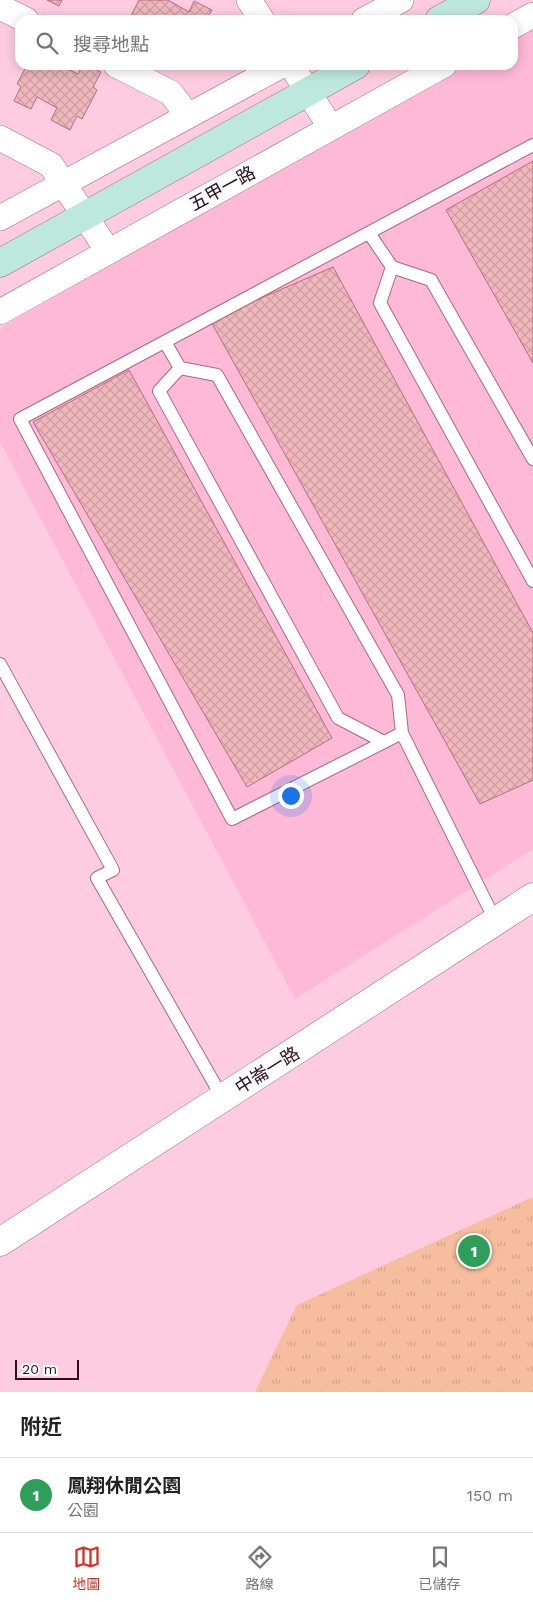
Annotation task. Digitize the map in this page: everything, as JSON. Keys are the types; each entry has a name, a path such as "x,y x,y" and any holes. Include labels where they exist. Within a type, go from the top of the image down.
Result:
{"main road":[{"path":"448,15 476,0"},
{"path":"0,263 347,70"}],"street":[{"path":"249,0 259,15"},
{"path":"373,15 401,0"},
{"path":"0,7 16,15"},
{"path":"518,24 533,16"},
{"path":"126,70 171,92 188,116"},
{"path":"0,218 273,70"},
{"path":"294,70 331,128"},
{"name":"五甲一路","path":"0,312 435,70"},
{"path":"0,138 51,165 108,251"},
{"name":"中崙一路","path":"0,1242 533,897"}],"lane":[{"path":"402,733 232,819 20,419 533,146"},
{"path":"369,233 392,267 431,280 533,459"},
{"path":"392,267 380,303 533,581"},
{"path":"165,342 180,368 217,375 398,695 402,733 496,922"},
{"path":"180,368 158,392 338,718 384,742"},
{"path":"0,664 113,870 97,878 222,1097"}],"shaded area":[{"path":"533,28 533,849 295,999 0,442 0,328 458,70 518,70 518,36"}],"green space":[{"path":"533,1197 533,1392 255,1392 297,1305"}],"building":[{"path":"47,0 62,0 59,6"},
{"path":"139,0 168,0 189,12 194,1 212,10 209,15 132,15"},
{"path":"24,70 70,70 78,74 80,70 97,70 101,72 93,87 97,90 82,119 77,116 70,130 51,120 57,108 37,97 31,109 14,101 21,86 17,84"},
{"path":"533,161 533,363 446,210"},
{"path":"333,267 533,633 533,780 480,804 210,320"},
{"path":"129,370 332,738 247,787 33,422"}],"place":[{"name":"鳳翔休閒公園","path":"474,1251"}]}
